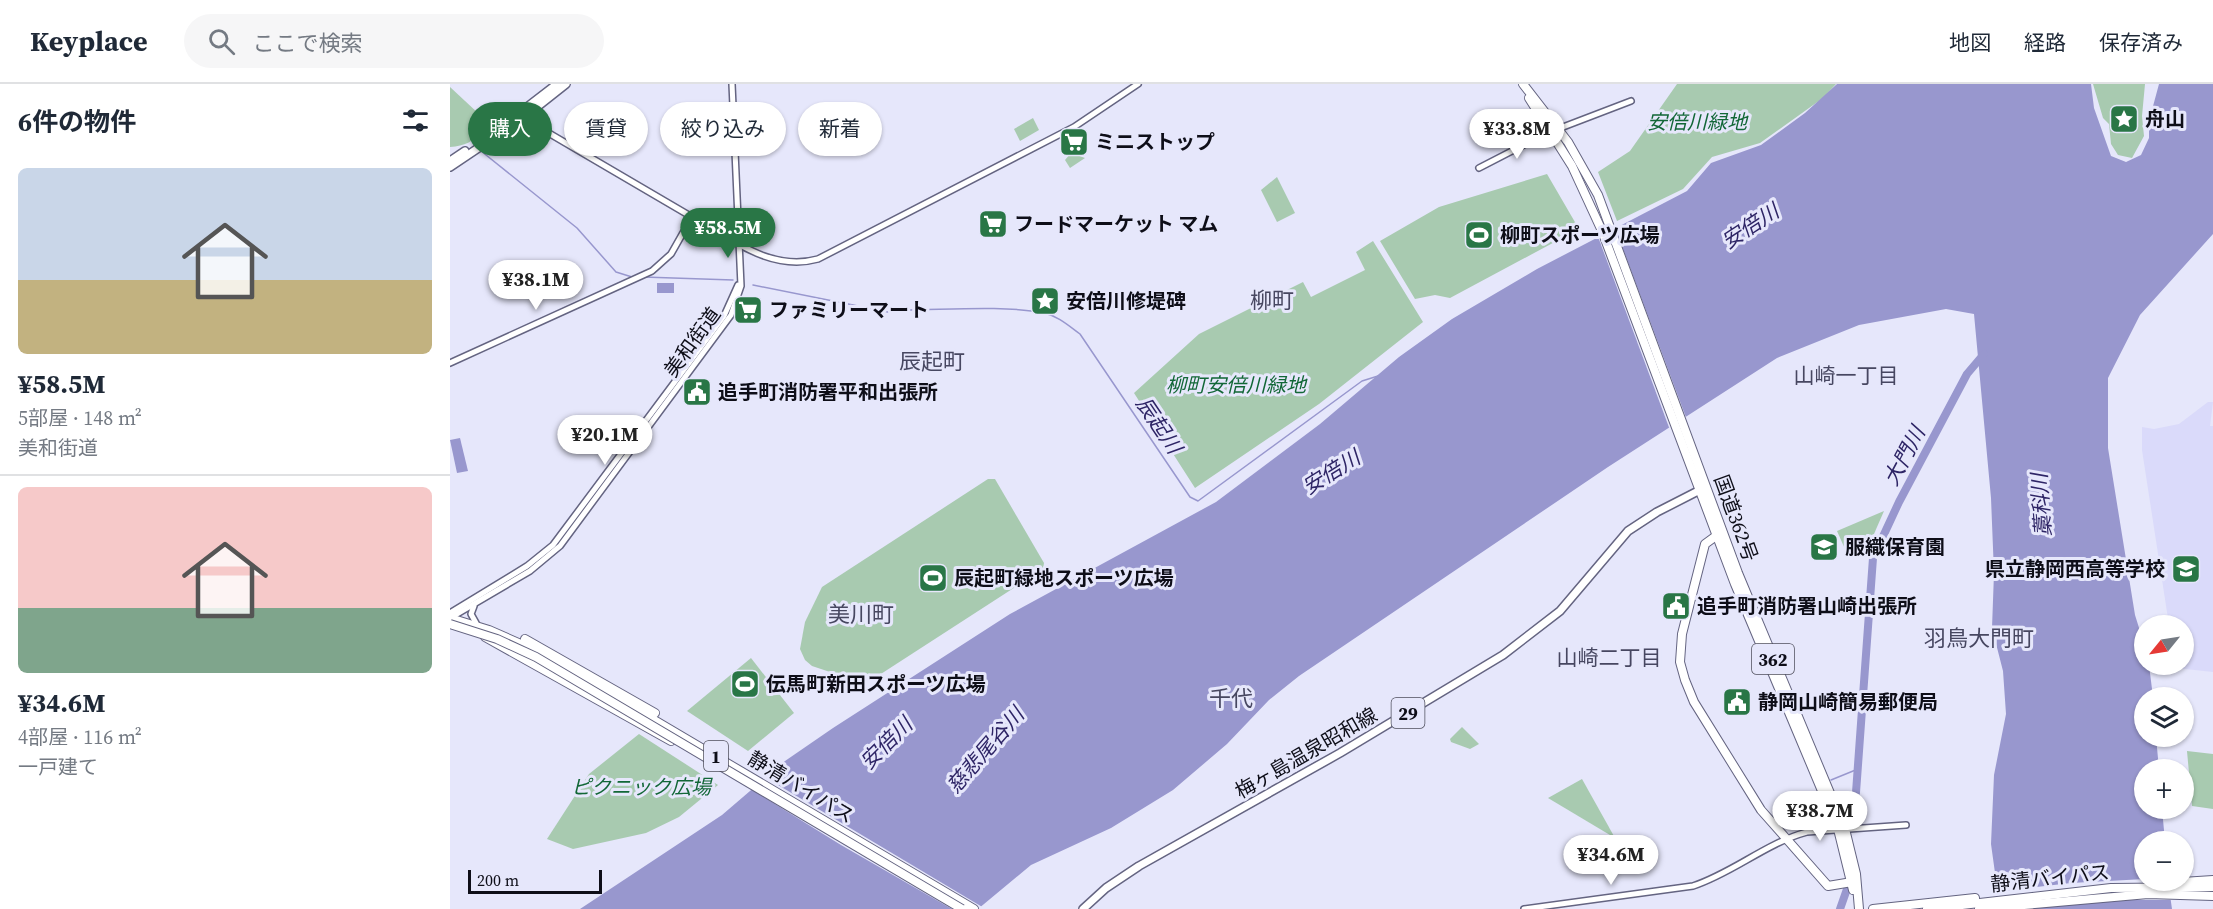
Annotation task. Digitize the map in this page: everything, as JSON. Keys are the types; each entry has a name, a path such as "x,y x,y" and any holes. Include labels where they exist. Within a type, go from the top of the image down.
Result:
{"highway":[{"name":"362","path":"1521,84 1564,144"},
{"name":"国道362号","path":"1564,144 1598,195 1738,573 1841,829 1856,874 1858,909"},
{"name":"国道362号","path":"1564,144 1602,231 1716,536 1841,829 1858,909"},
{"name":"国道362号","path":"1716,536 1705,544 1685,619 1680,652 1682,670 1694,702 1761,810 1785,839 1828,886 1852,882"},
{"path":"450,618 508,632 540,646 631,698 731,765"},
{"path":"450,618 543,667 627,717 718,764"},
{"name":"静清バイパス","path":"450,618 536,657 962,909"},
{"name":"静清バイパス","path":"450,618 489,630 532,648 974,909"},
{"path":"2194,883 2213,880"},
{"name":"静清バイパス","path":"2194,888 2213,887"},
{"path":"2135,891 2213,901"},
{"name":"静清バイパス","path":"1927,909 2135,891 2213,896"},
{"path":"1874,909 2039,898"},
{"path":"2007,909 2039,898"},
{"name":"静清バイパス","path":"1979,909 2039,898"}],"main road":[{"path":"450,161 512,120 557,84"},
{"path":"543,102 566,84"},
{"path":"450,167 468,155"},
{"name":"梅ヶ島温泉昭和線","path":"1083,909 1106,888 1139,866 1331,759 1503,655 1560,611 1628,531 1706,484"}],"street":[{"name":"美和街道","path":"450,618 543,562 567,538 731,315 740,289 732,84"},
{"path":"552,135 740,244 780,262 800,263 827,256 1074,127 1138,84"},
{"path":"1563,127 1630,101"},
{"path":"1479,168 1545,134"},
{"path":"450,363 656,269 671,254 692,217"},
{"name":"美和街道","path":"450,618 534,562 558,540 724,316 731,304 740,274"},
{"path":"476,623 471,610 477,602"},
{"path":"1524,909 1693,886 1713,879 1785,839 1807,832 1906,825"}],"shaded area":[{"name":"県立静岡西高等学校","path":"2208,402 2213,402 2210,426 2213,426 2213,672 2194,670 2194,615 2167,615 2142,450 2142,427 2154,429 2179,424"}],"green space":[{"name":"安倍川緑地","path":"1677,84 1836,84 1823,98 1760,143 1712,157 1683,189 1617,221 1598,172 1630,151"},
{"path":"2093,84 2145,84 2142,116 2144,136 2132,158 2118,155 2111,144 2109,124 2103,118"},
{"path":"450,87 468,104 468,143 450,147"},
{"path":"1033,118 1039,130 1020,141 1014,129"},
{"path":"1071,153 1085,158 1070,168 1065,160"},
{"name":"柳町スポーツ広場","path":"1547,174 1579,229 1450,298 1435,295 1415,299 1380,241 1439,207"},
{"path":"1277,177 1295,213 1277,222 1261,190"},
{"name":"柳町安倍川緑地","path":"1373,241 1423,322 1319,404 1195,488 1134,393 1199,334 1303,282 1311,297 1365,270 1356,252"},
{"name":"辰起町緑地スポーツ広場","path":"988,479 995,479 1044,563 1043,569 870,681 857,681 812,666 805,660 800,649 805,622 822,587"},
{"path":"1884,511 1867,550 1849,558 1837,531"},
{"name":"伝馬町新田スポーツ広場","path":"751,658 794,713 748,751 687,711"},
{"path":"1462,727 1479,744 1470,749 1451,742 1450,739"},
{"name":"ピクニック広場","path":"639,734 718,785 679,817 646,833 573,849 547,839 589,774"},
{"path":"2187,751 2213,754 2213,809 2194,806 2194,759 2188,759"},
{"path":"1582,779 1615,838 1548,798"}],"water":[{"path":"1837,84 2091,84 2094,108 2111,156 2126,162 2141,155 2149,138 2149,121 2159,84 2213,84 2213,234 2140,315 2108,378 2108,448 2135,615 2134,675 2150,675 2152,687 2134,687 2134,747 2157,747 2158,759 2134,759 2134,819 2163,819 2164,831 2134,831 2134,891 2169,891 2172,909 2000,909 1991,844 1994,775 2006,714 2003,671 1992,628 1994,573 1991,498 1974,314 1946,309 1859,325 1777,358 1608,467 1299,676 1269,700 1227,744 1173,790 1111,828 1031,865 978,909 580,909 722,815 785,761 833,728 1010,614 1216,502 1320,424 1399,357 1452,319 1537,269 1687,191 1711,163 1761,145 1805,113"},
{"path":"657,283 674,283 674,293 657,293"},
{"path":"460,438 468,471 457,473 450,440"}],"pier":[{"path":"1614,225 1687,420 1670,430 1597,234"},
{"path":"763,776 984,908 952,909 841,845 749,788"},
{"path":"2134,880 2134,891 2173,891 2174,900 2095,900 2025,909 1997,909 1994,892 2071,883"}],"waterway":[{"path":"487,156 577,228 616,272 632,277"},
{"path":"643,277 733,280"},
{"name":"辰起川","path":"753,285 893,313 904,310 993,309 1028,311 1054,316 1080,334 1190,497 1198,501 1362,381 1378,376"},
{"name":"大門川","path":"1854,820 1873,558 1899,502 1967,374 1984,354"},
{"path":"1831,780 1858,769"},
{"path":"1816,802 1818,797"},
{"name":"大門川","path":"1840,909 1847,889"}],"place":[{"name":"舟山","path":"2124,119"},
{"name":"ミニストップ","path":"1074,142"},
{"name":"フードマーケット マム","path":"993,224"},
{"name":"柳町スポーツ広場","path":"1479,235"},
{"name":"安倍川修堤碑","path":"1045,301"},
{"name":"ファミリーマート","path":"748,310"},
{"name":"追手町消防署平和出張所","path":"697,392"},
{"name":"服織保育園","path":"1824,547"},
{"name":"県立静岡西高等学校","path":"2186,569"},
{"name":"辰起町緑地スポーツ広場","path":"933,578"},
{"name":"追手町消防署山崎出張所","path":"1676,606"},
{"name":"伝馬町新田スポーツ広場","path":"745,684"},
{"name":"静岡山崎簡易郵便局","path":"1737,702"}],"district":[{"name":"柳町","path":"1272,300"},
{"name":"辰起町","path":"932,361"},
{"name":"山崎一丁目","path":"1846,375"},
{"name":"美川町","path":"861,614"},
{"name":"羽鳥大門町","path":"1979,638"},
{"name":"山崎二丁目","path":"1609,657"},
{"name":"千代","path":"1231,698"}],"water label":[{"name":"安倍川","path":"1750,226"},
{"name":"安倍川","path":"1331,472"},
{"name":"藁科川","path":"2041,505"},
{"name":"安倍川","path":"886,743"},
{"name":"慈悲尾谷川","path":"985,750"}]}
